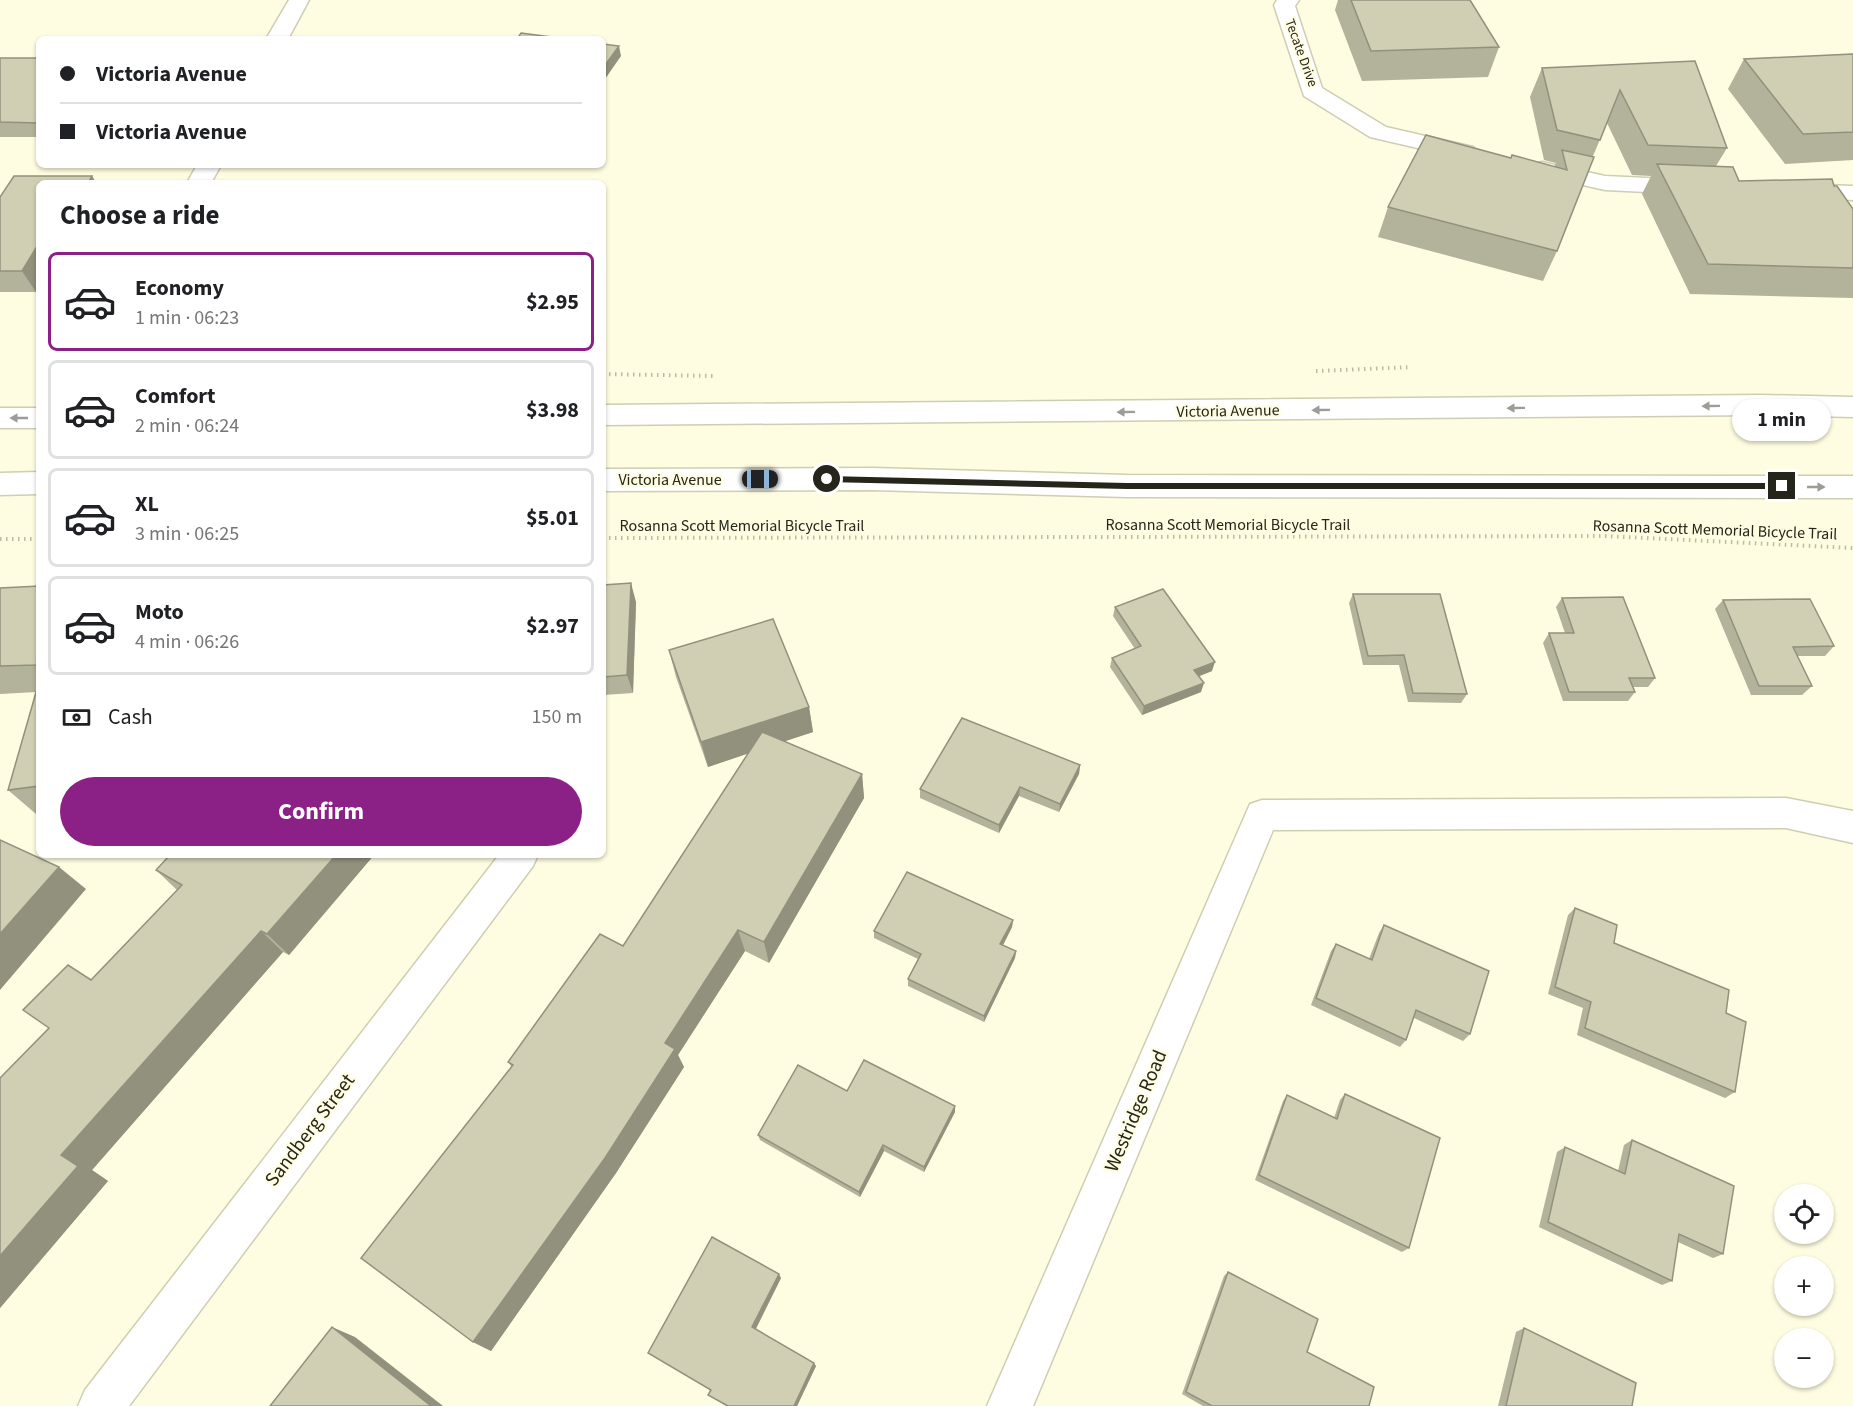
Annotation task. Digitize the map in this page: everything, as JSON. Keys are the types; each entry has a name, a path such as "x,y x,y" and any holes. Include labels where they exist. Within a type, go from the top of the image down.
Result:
{"main road":[{"path":"279,36 299,0"},
{"name":"Tecate Drive","path":"1289,0 1284,5 1312,91 1378,132 1491,158"},
{"path":"1525,166 1605,183 1711,188"},
{"path":"1770,190 1853,193"},
{"name":"Victoria Avenue","path":"606,415 1762,405 1853,407"},
{"path":"0,418 36,418"},
{"name":"Victoria Avenue","path":"606,480 872,479 1127,486 1853,487"},
{"path":"0,484 36,483"},
{"name":"Westridge Road","path":"1010,1406 1262,815 1786,813 1853,827"},
{"name":"Sandberg Street","path":"101,1406 518,858"}],"path":[{"name":"Rosanna Scott Memorial Bicycle Trail","path":"606,538 1604,536 1853,548"},
{"path":"0,539 36,539"}],"building":[{"path":"1351,0 1470,0 1499,47 1371,51"},
{"path":"521,33 544,36 519,36"},
{"path":"606,44 619,46 606,64"},
{"path":"1853,54 1853,132 1803,134 1744,59"},
{"path":"0,58 36,58 36,123 0,122"},
{"path":"1695,61 1727,148 1648,145 1620,90 1600,140 1557,130 1542,68"},
{"path":"1426,135 1511,158 1512,155 1567,170 1562,150 1594,157 1557,251 1388,207"},
{"path":"1657,164 1733,167 1739,181 1832,179 1834,186 1837,186 1853,209 1853,268 1708,264"},
{"path":"14,176 92,176 90,180 36,180 36,248 22,271 0,271 0,197"},
{"path":"631,583 627,675 606,677 606,585"},
{"path":"36,586 36,665 0,666 0,588"},
{"path":"1163,589 1215,662 1194,670 1204,683 1144,706 1112,658 1141,646 1115,607"},
{"path":"1353,594 1440,594 1467,694 1413,693 1404,655 1368,656"},
{"path":"1623,597 1655,678 1629,678 1635,692 1569,692 1549,633 1574,633 1562,598"},
{"path":"1810,599 1834,646 1793,647 1812,686 1759,686 1723,600"},
{"path":"773,619 809,707 701,742 669,650"},
{"path":"36,692 36,786 8,790"},
{"path":"962,718 1080,765 1060,804 1020,787 999,825 920,789"},
{"path":"762,732 862,774 764,942 738,930 665,1043 675,1049 605,1158 473,1342 361,1258 513,1065 508,1062 600,934 623,946"},
{"path":"0,840 59,867 0,934"},
{"path":"167,858 333,858 267,934 261,931 61,1155 78,1166 0,1256 0,1078 49,1028 23,1010 68,965 91,980 182,885 156,870"},
{"path":"907,872 1013,920 1000,944 1016,951 984,1016 908,979 921,954 874,931"},
{"path":"1575,908 1617,925 1614,943 1729,990 1726,1013 1746,1022 1735,1092 1585,1028 1591,1002 1555,987"},
{"path":"1384,925 1489,971 1470,1034 1416,1010 1406,1040 1316,998 1336,944 1372,960"},
{"path":"864,1060 955,1106 924,1167 883,1145 859,1192 758,1135 798,1065 847,1091"},
{"path":"1345,1094 1440,1138 1409,1248 1259,1175 1287,1095 1337,1119"},
{"path":"1632,1140 1734,1186 1723,1254 1679,1234 1672,1281 1548,1222 1565,1147 1625,1174"},
{"path":"712,1237 779,1274 752,1327 814,1363 794,1406 728,1406 708,1395 711,1390 648,1353"},
{"path":"1228,1272 1318,1319 1307,1352 1374,1387 1369,1406 1212,1406 1186,1392"},
{"path":"332,1327 431,1406 270,1406"},
{"path":"1524,1328 1636,1383 1632,1406 1506,1406"}],"route":[{"path":"827,479 1127,486 1380,484 1782,486"}]}
